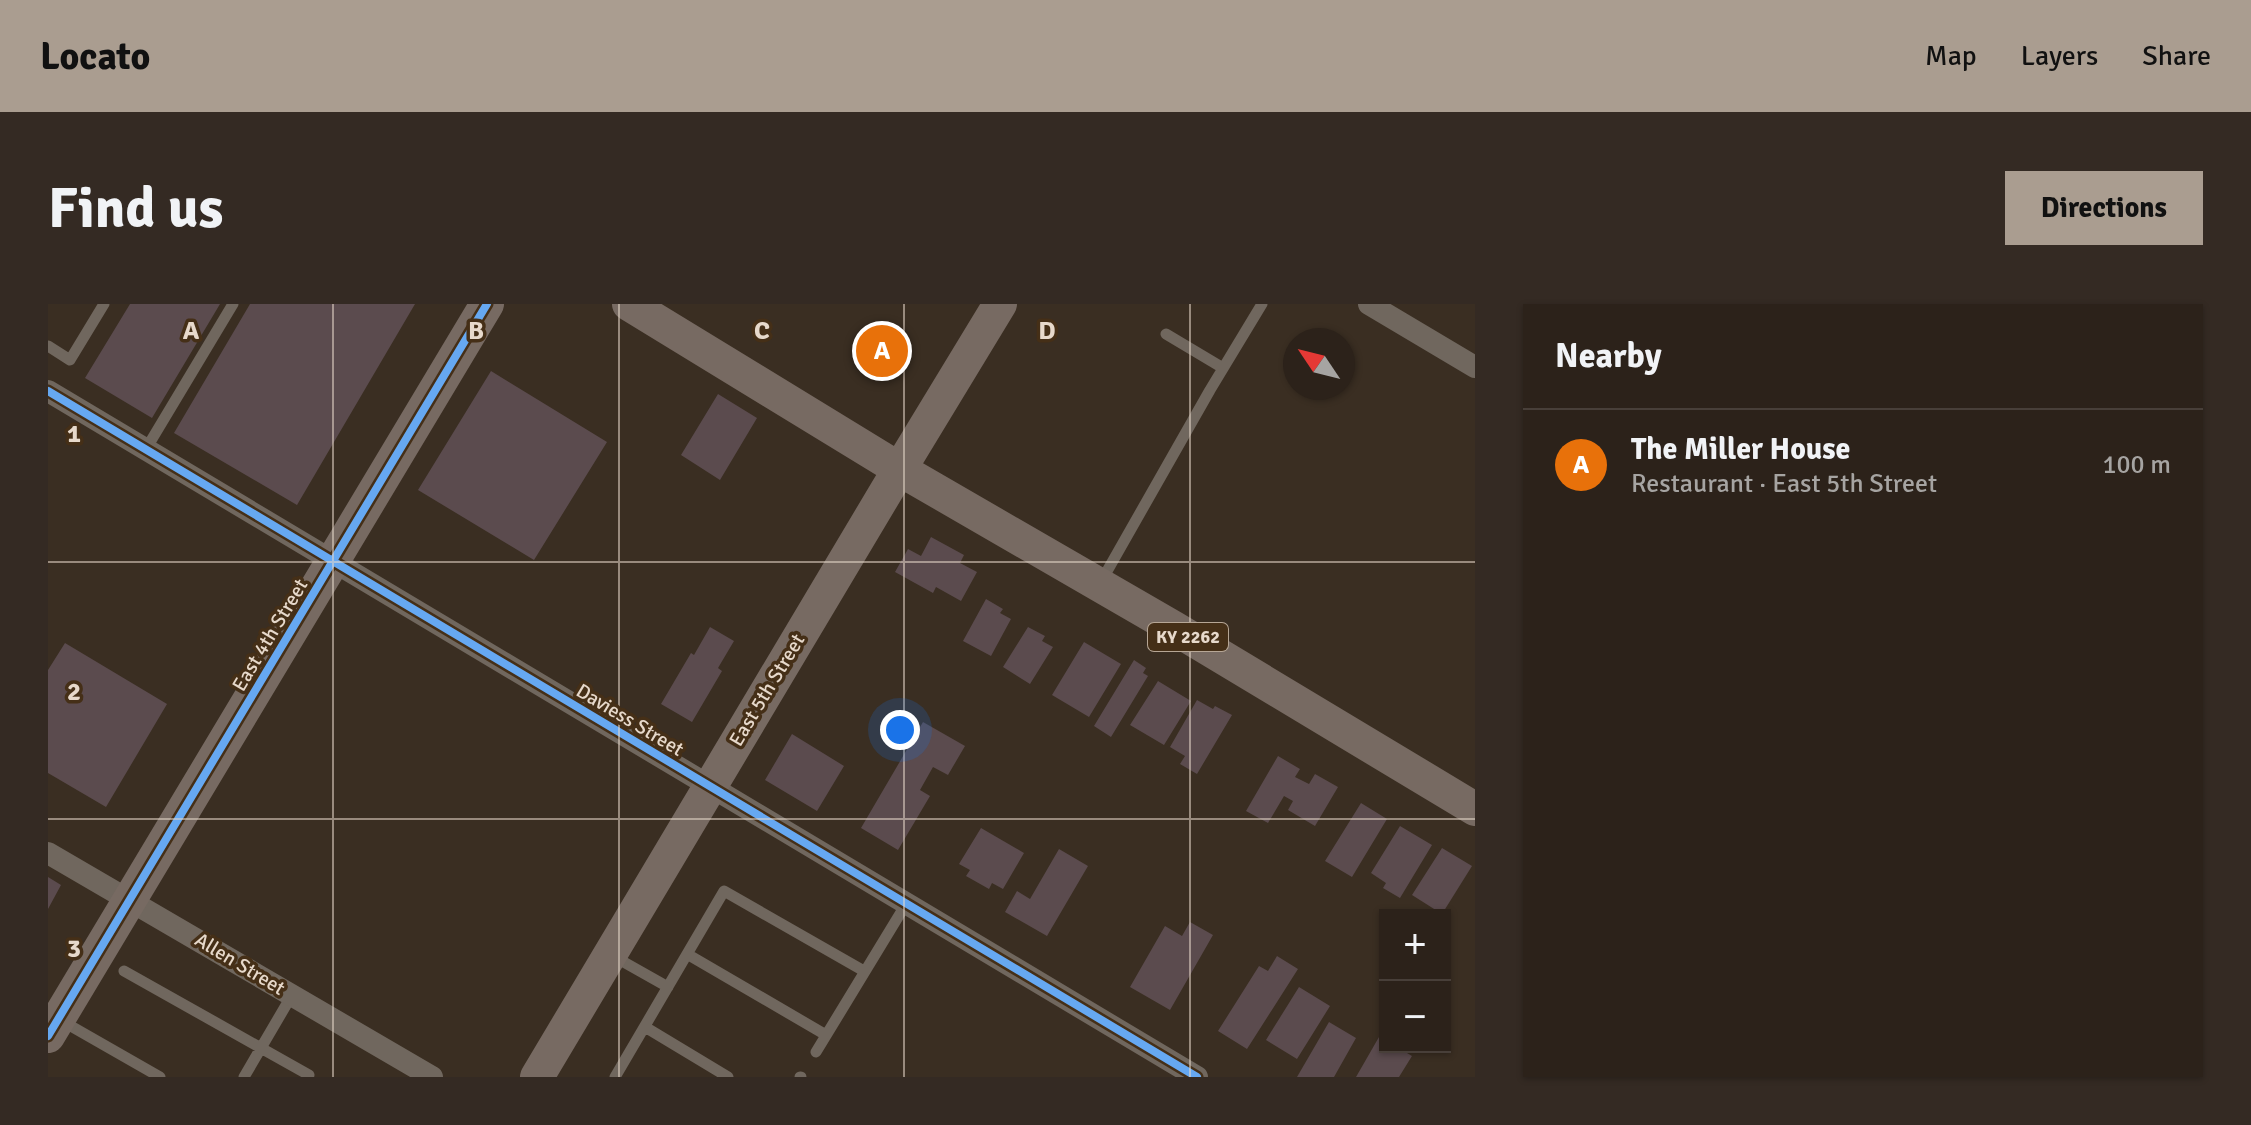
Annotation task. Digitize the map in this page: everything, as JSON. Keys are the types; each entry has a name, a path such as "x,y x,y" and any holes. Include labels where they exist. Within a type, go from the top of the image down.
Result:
{"main road":[{"name":"East 4th Street","path":"53,1028 487,304"},
{"name":"KY 2262","path":"629,304 899,469 1475,809"},
{"name":"East 5th Street","path":"537,1077 1000,304"}],"street":[{"path":"1369,304 1475,367"},
{"name":"Daviess Street","path":"48,391 1197,1077"},
{"name":"Allen Street","path":"48,853 432,1077"}],"lane":[{"path":"48,346 70,360 104,304"},
{"path":"146,449 233,304"},
{"path":"1099,585 1262,304"},
{"path":"1166,334 1223,368"},
{"path":"615,1077 724,891 864,971"},
{"path":"816,1052 906,904"},
{"path":"687,954 826,1035"},
{"path":"610,955 668,987"},
{"path":"124,971 308,1077"},
{"path":"244,1077 292,995"},
{"path":"645,1027 728,1077"},
{"path":"53,1028 160,1077"}],"building":[{"path":"130,304 220,304 152,418 85,378"},
{"path":"250,304 415,304 297,505 174,433"},
{"path":"491,371 607,442 534,560 418,490"},
{"path":"718,394 757,418 720,480 681,455"},
{"path":"931,537 964,555 960,563 977,572 961,601 936,587 933,593 895,572 908,549 921,556"},
{"path":"986,599 1003,609 1000,613 1011,619 991,656 963,641"},
{"path":"710,627 734,641 718,668 722,671 692,722 661,704"},
{"path":"1028,627 1045,636 1042,641 1053,647 1030,684 1003,667"},
{"path":"1084,642 1121,664 1089,717 1052,695"},
{"path":"65,643 167,704 106,807 48,773 48,670"},
{"path":"1134,660 1146,668 1143,673 1148,676 1111,737 1094,726"},
{"path":"1158,681 1191,701 1164,745 1130,725"},
{"path":"1197,700 1232,715 1197,774 1180,764 1185,756 1170,747"},
{"path":"923,722 965,746 948,775 933,767 920,790 930,796 898,850 861,828"},
{"path":"792,734 844,766 817,811 765,780"},
{"path":"1278,756 1300,769 1295,777 1309,784 1315,774 1338,787 1315,826 1288,810 1293,801 1284,796 1268,823 1246,811"},
{"path":"1361,803 1387,819 1352,877 1325,861"},
{"path":"1400,826 1432,845 1400,898 1383,888 1386,883 1371,873"},
{"path":"981,828 1024,853 1003,889 992,883 989,889 966,876 970,870 959,864"},
{"path":"1442,848 1472,866 1445,909 1434,909 1412,895"},
{"path":"1059,849 1088,866 1047,936 1005,912 1017,891 1030,899"},
{"path":"48,877 61,885 48,909"},
{"path":"1190,922 1213,935 1170,1010 1130,987 1165,926 1182,936"},
{"path":"1277,956 1298,969 1247,1049 1218,1031 1259,966 1268,971"},
{"path":"1299,987 1330,1006 1297,1059 1266,1040"},
{"path":"1329,1022 1356,1038 1334,1077 1297,1077"},
{"path":"1379,1037 1379,1053 1407,1053 1412,1056 1399,1077 1356,1077"}],"cycle path":[{"path":"48,1036 487,304"},
{"path":"48,391 1197,1077"}],"place":[{"name":"The Miller House","path":"882,351"}]}
